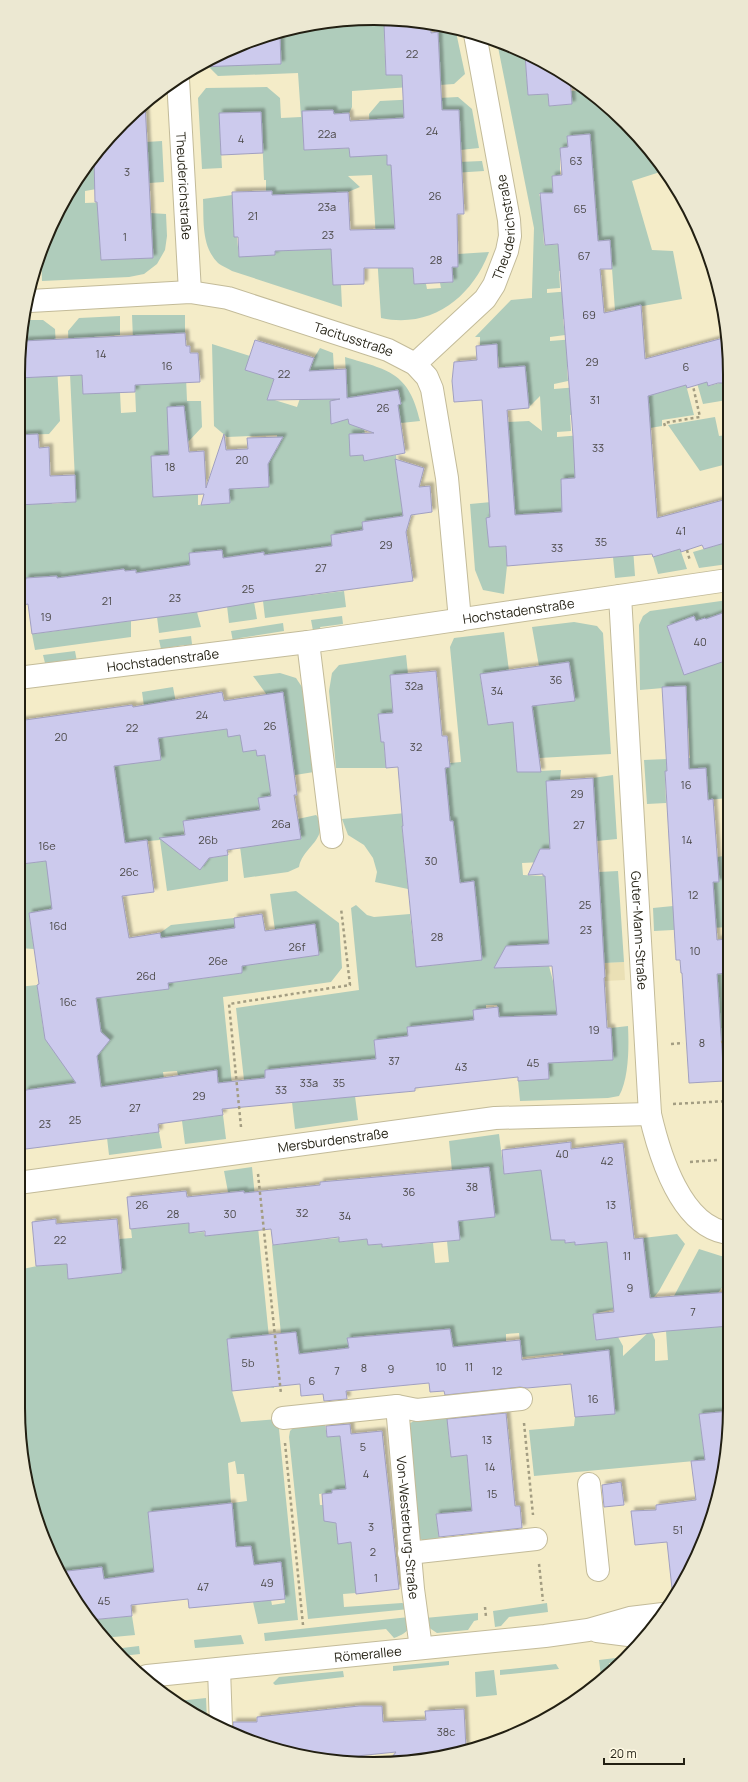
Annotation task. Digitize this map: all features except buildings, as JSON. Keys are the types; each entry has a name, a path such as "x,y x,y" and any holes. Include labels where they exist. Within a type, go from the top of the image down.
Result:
{"street":[{"name":"Theuderichstraße","path":"415,364 485,299 494,285 502,266 510,236 507,205 476,41"},
{"name":"Theuderichstraße","path":"178,85 190,292"},
{"name":"Tacitusstraße","path":"33,300 190,292 215,295 262,308 388,350 415,364 430,382 436,409 451,505 460,620"},
{"name":"Hochstadenstraße","path":"25,677 308,642 723,581"},
{"name":"Guter-Mann-Straße","path":"620,596 650,1114 663,1160 669,1174 685,1201 693,1212 706,1225 715,1230 723,1232"},
{"path":"308,642 332,837"},
{"name":"Mersburdenstraße","path":"25,1182 495,1118 650,1114"},
{"path":"283,1418 397,1406 417,1410 521,1399"},
{"name":"Von-Westerburg-Straße","path":"397,1406 409,1553 421,1648"},
{"path":"589,1484 598,1570"},
{"path":"409,1553 536,1540"},
{"name":"Römerallee","path":"151,1676 483,1643 588,1630 630,1618 655,1615"},
{"name":"Römerallee","path":"588,1630 638,1636"},
{"path":"219,1669 221,1721"}],"path":[{"path":"665,426 664,423 700,417 692,386"},
{"path":"303,1625 283,1418 250,1151 229,1004 350,985 341,908"},
{"path":"672,1104 723,1101"},
{"path":"682,1162 717,1160"},
{"path":"521,1399 542,1601"}],"shaded area":[{"path":"624,962 625,980 585,982 584,964"}],"green space":[{"path":"374,25 397,26 406,27 406,34 384,35 386,75 440,73 438,32 457,35 465,74 454,84 352,91 352,107 349,113 303,116 304,150 349,148 371,155 369,114 380,101 458,97 472,109 479,148 460,150 459,110 404,112 405,151 387,152 388,165 482,161 484,171 407,176 392,181 395,229 402,268 413,268 414,284 426,284 427,289 441,288 440,283 453,282 452,267 458,267 458,254 489,252 482,268 472,283 461,296 448,306 433,314 417,319 400,320 381,318 372,175 348,176 360,187 348,192 305,194 336,248 332,262 333,285 341,285 342,307 232,271 218,263 213,256 206,241 204,232 203,199 232,195 239,256 275,254 272,192 266,191 266,180 264,180 261,112 219,113 222,168 202,169 198,98 206,88 267,87 280,98 281,118 301,117 298,73 218,76 209,67 222,60 222,65 281,64 280,38 328,28"},
{"path":"498,48 525,60 528,95 548,94 549,106 572,104 571,91 577,91 621,127 651,162 659,172 632,181 652,250 673,251 682,299 615,311 610,240 598,241 590,134 567,136 568,147 560,148 560,175 552,176 553,193 539,194 540,197 564,196 556,223 543,226 544,245 568,244 569,270 559,271 560,288 547,289 547,293 571,291 573,318 563,319 565,335 550,337 550,341 575,339 577,366 567,367 568,381 554,384 554,389 578,387 580,414 570,415 571,431 557,432 557,437 582,435 575,478 561,479 561,484 629,492 635,576 615,578 613,557 530,514 487,518 489,547 506,546 507,566 504,594 483,590 475,570 470,504 513,500 507,422 529,421 542,431 540,396 528,408 525,367 499,368 497,345 480,346 480,337 475,337 511,300 532,298 534,228"},
{"path":"162,141 164,182 149,183 146,142"},
{"path":"106,161 108,187 85,191 85,203 110,202 98,216 101,260 153,257 150,213 166,214 167,236 165,250 157,264 144,274 129,277 42,281 42,269 61,220 72,199 97,162"},
{"path":"132,315 185,315 185,333 145,335 147,384 176,383 186,377 187,401 201,401 202,427 188,442 169,455 151,456 153,497 190,494 198,491 198,505 229,503 229,489 269,487 267,448 278,448 277,435 227,437 214,426 212,344 250,356 246,370 274,379 268,398 297,407 314,358 320,348 333,353 334,370 347,393 345,357 385,370 403,383 410,392 420,421 401,423 363,422 367,447 364,461 396,455 403,516 362,522 367,558 355,559 351,531 331,535 332,546 298,551 304,596 344,591 346,607 265,618 263,601 264,552 223,558 222,550 189,553 191,565 139,586 136,570 125,571 124,569 82,575 90,626 131,621 131,637 35,650 32,634 64,630 57,576 26,578 25,583 25,495 51,494 52,504 76,502 68,331 79,318 120,316 120,335 80,338 83,394 120,392 121,413 136,412"},
{"path":"29,320 43,320 55,329 60,421 49,434 25,435 25,374"},
{"path":"649,358 658,393 686,385 694,415 662,420 662,426 650,428 623,412"},
{"path":"707,380 709,386 723,382 723,401 703,404 697,383"},
{"path":"715,417 719,436 723,436 723,465 700,471 668,425"},
{"path":"723,543 723,565 699,568 693,552"},
{"path":"680,549 687,569 658,574 653,557"},
{"path":"723,601 723,615 696,621 694,616 667,626 682,669 723,661 723,798 708,800 706,769 665,771 666,803 647,804 644,760 690,758 686,686 640,690 639,625 643,616 650,611"},
{"path":"254,602 257,619 229,623 227,606"},
{"path":"197,612 201,627 159,633 157,617"},
{"path":"342,616 343,624 320,627 322,635 314,636 311,620"},
{"path":"574,622 597,626 603,633 611,754 539,758 530,693 544,705 575,700 569,662 539,666 532,627"},
{"path":"283,623 284,631 240,638 241,646 234,647 231,631"},
{"path":"504,632 509,671 480,675 488,725 521,721 526,758 516,759 517,772 561,770 560,780 566,848 542,849 542,862 522,863 523,875 543,876 568,874 579,964 552,966 550,946 534,947 535,967 549,966 553,981 578,983 572,1011 576,1062 608,1060 613,1054 611,1028 628,1026 627,1071 619,1096 608,1098 520,1101 518,1081 549,1079 544,1015 516,1016 516,1020 499,1020 497,1005 486,1005 486,1009 473,1010 475,1027 407,1027 408,1036 374,1040 377,1067 353,1069 351,1061 265,1070 265,1078 244,1080 236,1008 359,990 351,908 356,905 367,915 374,917 410,914 416,967 462,962 474,881 460,883 453,821 402,826 408,889 375,882 377,872 373,858 364,845 348,835 342,819 448,809 435,769 450,767 450,763 461,762 450,647 454,638"},
{"path":"191,636 193,652 186,653 184,645 161,649 159,640"},
{"path":"75,651 78,667 70,668 68,660 45,663 43,655"},
{"path":"406,655 408,674 390,675 393,713 381,742 384,742 386,768 336,768 329,691 332,673 339,665"},
{"path":"280,673 296,678 306,693 314,772 270,779 271,796 263,829 265,844 301,839 298,819 316,815 320,824 320,830 315,841 304,855 299,867 288,872 244,878 236,815 183,821 184,834 189,838 200,869 209,858 228,855 228,881 167,891 160,840 125,843 123,829 52,909 29,913 34,949 25,948 25,864 76,857 35,809 25,811 25,798 106,801 119,799 113,757 136,763 161,760 154,704 144,706 142,692 173,687 182,735 227,729 240,735 256,750 257,755 291,751 283,693 267,695 253,676"},
{"path":"613,775 617,839 597,841 593,778"},
{"path":"723,856 723,927 654,931 653,908 673,906 715,915 713,882 718,882 717,857"},
{"path":"618,871 624,962 604,963 599,872"},
{"path":"296,891 339,923 342,968 331,982 223,997 232,1085 219,1087 216,1070 178,1075 177,1071 163,1072 164,1079 120,1110 124,1137 159,1132 162,1148 109,1155 99,1069 88,1087 53,1086 26,1090 28,1104 25,1105 25,986 37,985 43,1027 99,1019 93,978 124,963 129,994 168,989 160,933 171,925 234,918 235,928 198,979 242,973 239,949 266,962 319,955 315,924 275,930 270,894"},
{"path":"723,973 723,1067 716,974"},
{"path":"355,1096 358,1120 295,1129 292,1102"},
{"path":"223,1115 226,1139 185,1144 182,1121"},
{"path":"499,1134 504,1174 569,1167 555,1233 556,1240 565,1240 565,1243 575,1242 575,1244 607,1242 614,1309 593,1314 596,1340 618,1337 623,1346 623,1356 651,1330 655,1340 655,1361 668,1360 666,1331 723,1325 723,1412 699,1414 705,1460 534,1476 529,1430 574,1426 575,1417 615,1413 610,1362 565,1366 563,1353 522,1357 519,1333 506,1334 506,1342 453,1347 450,1329 398,1334 376,1346 374,1335 348,1338 349,1348 299,1354 296,1332 281,1334 272,1245 284,1244 284,1238 316,1230 317,1240 339,1238 340,1242 367,1239 368,1245 382,1244 383,1247 433,1243 435,1263 449,1262 447,1241 460,1240 457,1221 482,1218 494,1209 489,1168 452,1171 449,1141"},
{"path":"252,1167 274,1388 268,1387 263,1336 227,1340 232,1391 241,1422 278,1419 298,1620 258,1624 253,1602 271,1600 272,1605 285,1603 281,1562 254,1565 251,1546 236,1547 232,1503 247,1501 244,1474 237,1474 235,1461 228,1463 231,1503 148,1512 154,1573 104,1579 67,1573 52,1542 44,1520 37,1498 28,1454 25,1408 25,1269 37,1266 67,1264 68,1279 122,1273 119,1239 132,1238 131,1229 189,1223 190,1233 204,1232 205,1236 248,1231 244,1191 228,1192 224,1171"},
{"path":"677,1234 685,1244 659,1291 650,1302 643,1238"},
{"path":"699,1249 723,1256 723,1286 718,1293 674,1296"},
{"path":"454,1416 455,1430 448,1430 451,1457 467,1455 472,1511 436,1514 439,1538 437,1542 425,1542 419,1538 409,1424 415,1420"},
{"path":"325,1424 327,1437 340,1435 346,1489 332,1493 319,1494 320,1505 323,1505 324,1518 335,1517 338,1543 351,1542 356,1593 343,1594 344,1607 402,1603 408,1605 409,1609 308,1619 289,1437 290,1431 294,1427"},
{"path":"547,1603 548,1612 509,1617 501,1626 495,1627 493,1611"},
{"path":"478,1613 478,1620 474,1621 468,1630 437,1633 428,1627 425,1618"},
{"path":"132,1616 135,1635 111,1637 97,1619"},
{"path":"409,1617 411,1626 404,1634 394,1638 386,1629 265,1641 264,1633"},
{"path":"241,1635 244,1644 195,1648 194,1640"},
{"path":"139,1646 140,1654 127,1655 121,1648"},
{"path":"618,1658 612,1663 609,1663 609,1666 601,1673 599,1660"},
{"path":"449,1661 449,1665 393,1671 393,1666"},
{"path":"556,1664 559,1669 500,1675 500,1670"},
{"path":"494,1670 497,1695 476,1697 475,1672"},
{"path":"343,1671 344,1677 275,1685 273,1683 279,1677"},
{"path":"206,1698 207,1714 199,1710 184,1700"}]}
